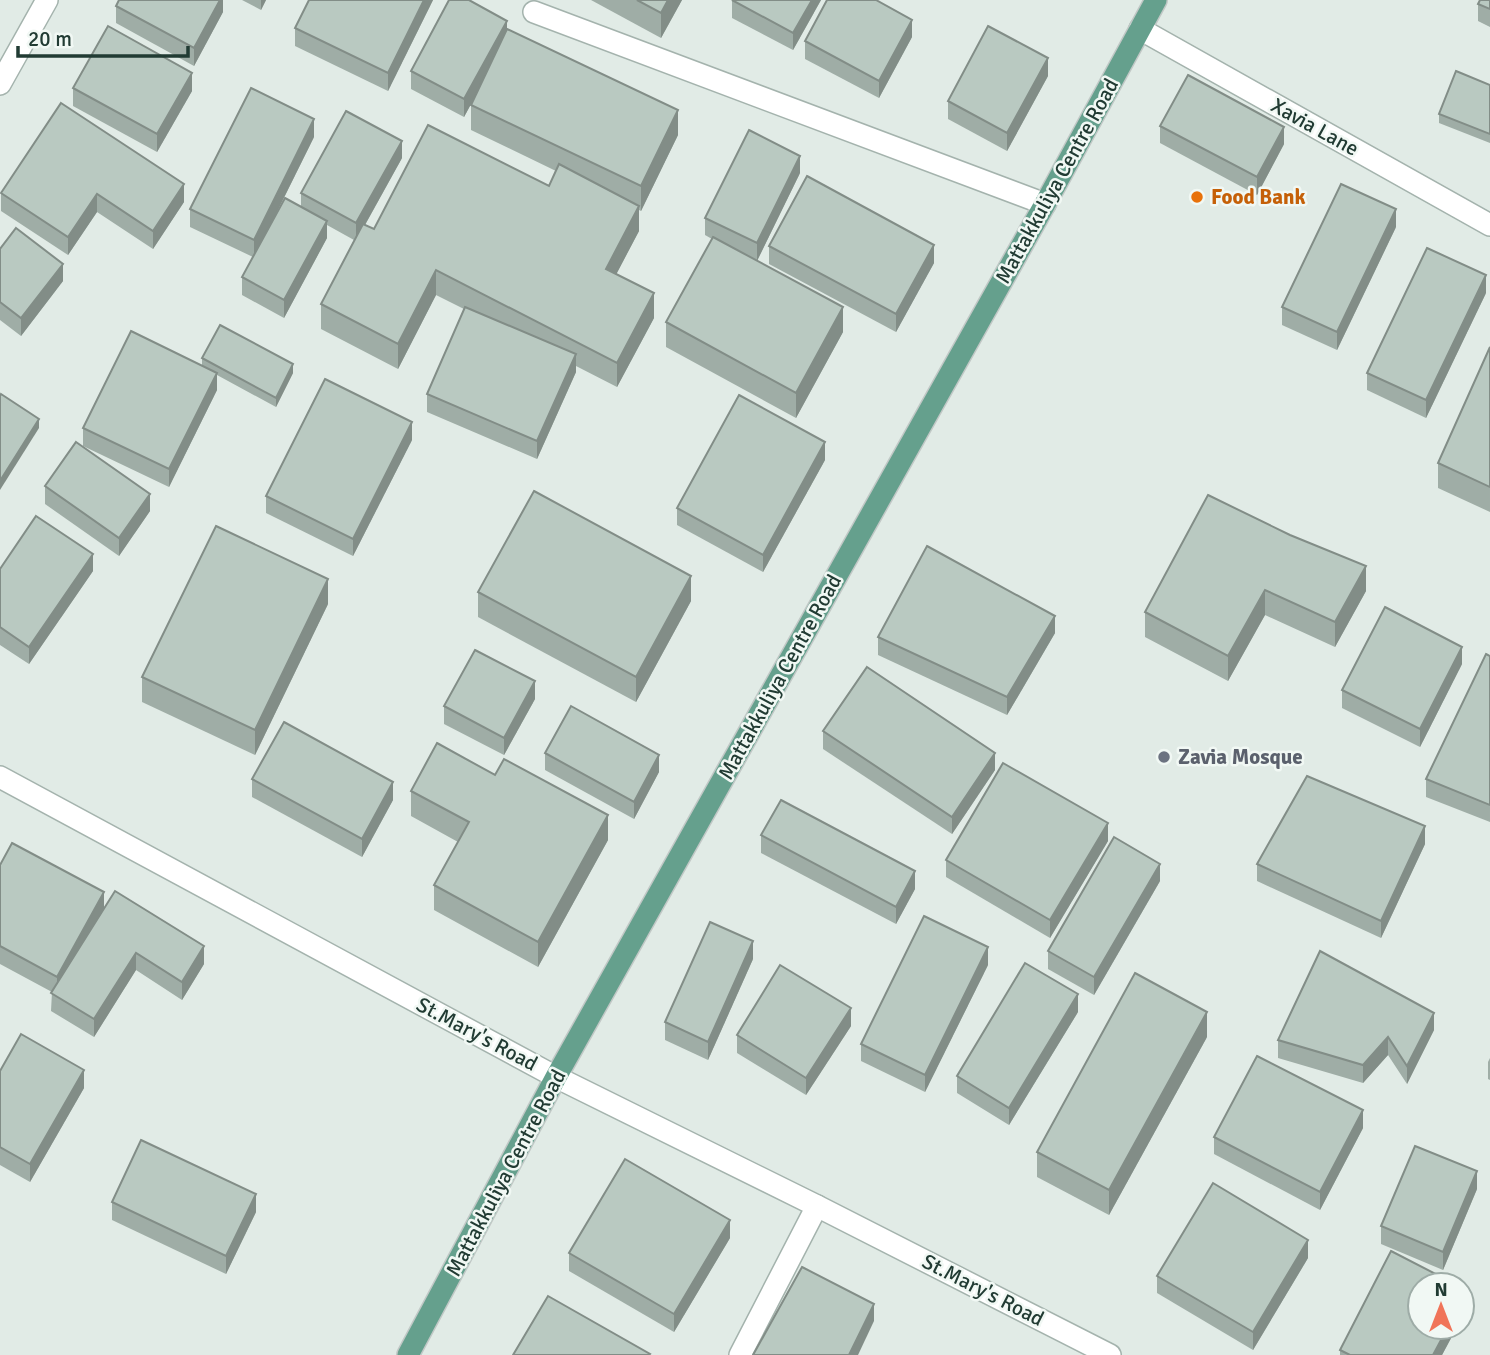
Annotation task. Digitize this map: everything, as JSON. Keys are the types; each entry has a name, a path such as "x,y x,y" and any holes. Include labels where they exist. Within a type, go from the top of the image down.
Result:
{"main road":[{"name":"Mattakkuliya Centre Road","path":"408,1355 556,1077 1045,204 1156,0"}],"street":[{"path":"0,83 47,0"},
{"path":"534,12 1045,204"},
{"name":"Xavia Lane","path":"1140,29 1490,225"},
{"name":"St.Mary's Road","path":"0,776 556,1077 1110,1355"},
{"path":"740,1355 817,1206"}],"building":[{"path":"119,0 220,0 194,48 116,6"},
{"path":"309,0 424,0 388,73 295,28"},
{"path":"449,0 469,0 507,21 464,99 411,71"},
{"path":"637,0 668,0 661,13"},
{"path":"732,0 812,0 793,33"},
{"path":"827,0 876,0 912,20 879,81 805,41"},
{"path":"1480,0 1490,0 1490,9 1478,4"},
{"path":"108,26 192,73 157,134 73,88"},
{"path":"988,26 1048,58 1007,133 948,101"},
{"path":"507,29 678,110 641,186 471,105"},
{"path":"1456,71 1490,85 1490,134 1439,114"},
{"path":"1188,75 1284,127 1257,177 1160,126"},
{"path":"251,88 314,119 254,240 190,209"},
{"path":"61,103 184,184 153,231 97,194 68,237 1,193"},
{"path":"346,111 402,141 356,223 301,193"},
{"path":"428,125 549,186 559,164 639,206 606,269 654,293 617,363 436,270 398,344 321,304 363,224 374,229"},
{"path":"749,130 800,156 757,243 705,218"},
{"path":"807,176 934,245 896,314 769,246"},
{"path":"1341,184 1396,209 1337,332 1282,307"},
{"path":"285,198 327,221 284,300 242,277"},
{"path":"16,228 63,264 21,318 0,302 0,249"},
{"path":"713,237 843,307 796,393 666,322"},
{"path":"1427,248 1486,275 1426,400 1367,373"},
{"path":"465,307 576,354 537,441 427,394"},
{"path":"220,325 293,364 276,398 202,358"},
{"path":"131,331 217,373 169,469 83,428"},
{"path":"1490,347 1490,487 1438,463"},
{"path":"325,379 412,422 353,539 266,496"},
{"path":"1,394 39,419 0,481 0,396"},
{"path":"739,395 825,442 763,555 677,508"},
{"path":"76,442 150,494 119,538 45,486"},
{"path":"534,491 691,576 636,677 478,592"},
{"path":"1208,495 1290,535 1366,566 1335,622 1265,590 1228,656 1145,612"},
{"path":"36,516 93,554 29,647 0,627 0,569"},
{"path":"216,526 328,579 255,730 142,677"},
{"path":"927,546 1055,616 1007,697 878,637"},
{"path":"1385,607 1462,647 1420,729 1342,690"},
{"path":"475,650 535,681 504,738 444,706"},
{"path":"1486,654 1490,656 1490,805 1426,779"},
{"path":"867,667 995,753 952,817 823,731"},
{"path":"571,706 659,755 634,802 545,753"},
{"path":"284,722 393,782 362,839 252,779"},
{"path":"437,743 495,775 504,759 608,815 538,942 434,885 469,822 411,791"},
{"path":"1003,763 1108,823 1050,920 946,860"},
{"path":"1307,776 1425,826 1381,921 1257,864"},
{"path":"781,800 915,871 896,907 761,835"},
{"path":"1114,837 1160,864 1094,977 1048,951"},
{"path":"12,843 104,892 57,977 0,946 0,865"},
{"path":"115,891 204,946 182,982 136,953 94,1019 51,993"},
{"path":"924,916 988,947 925,1075 861,1044"},
{"path":"710,922 753,941 708,1042 665,1022"},
{"path":"1320,951 1434,1013 1407,1066 1388,1037 1363,1065 1278,1040"},
{"path":"1025,963 1078,994 1009,1108 957,1076"},
{"path":"780,965 851,1008 806,1078 737,1035"},
{"path":"1135,973 1207,1012 1109,1190 1037,1152"},
{"path":"21,1034 84,1070 30,1164 0,1147 0,1071"},
{"path":"1257,1056 1363,1110 1320,1192 1214,1137"},
{"path":"141,1140 256,1194 226,1256 112,1202"},
{"path":"1415,1146 1477,1171 1443,1252 1381,1226"},
{"path":"625,1159 730,1220 674,1314 569,1253"},
{"path":"1213,1183 1308,1240 1253,1332 1157,1276"},
{"path":"1391,1251 1430,1271 1406,1271 1406,1341 1440,1341 1433,1355 1350,1355 1340,1350"},
{"path":"802,1267 874,1304 849,1355 753,1355"},
{"path":"548,1296 650,1354 513,1355"}],"place":[{"name":"Food Bank","path":"1197,197"},
{"name":"Zavia Mosque","path":"1164,757"}]}
